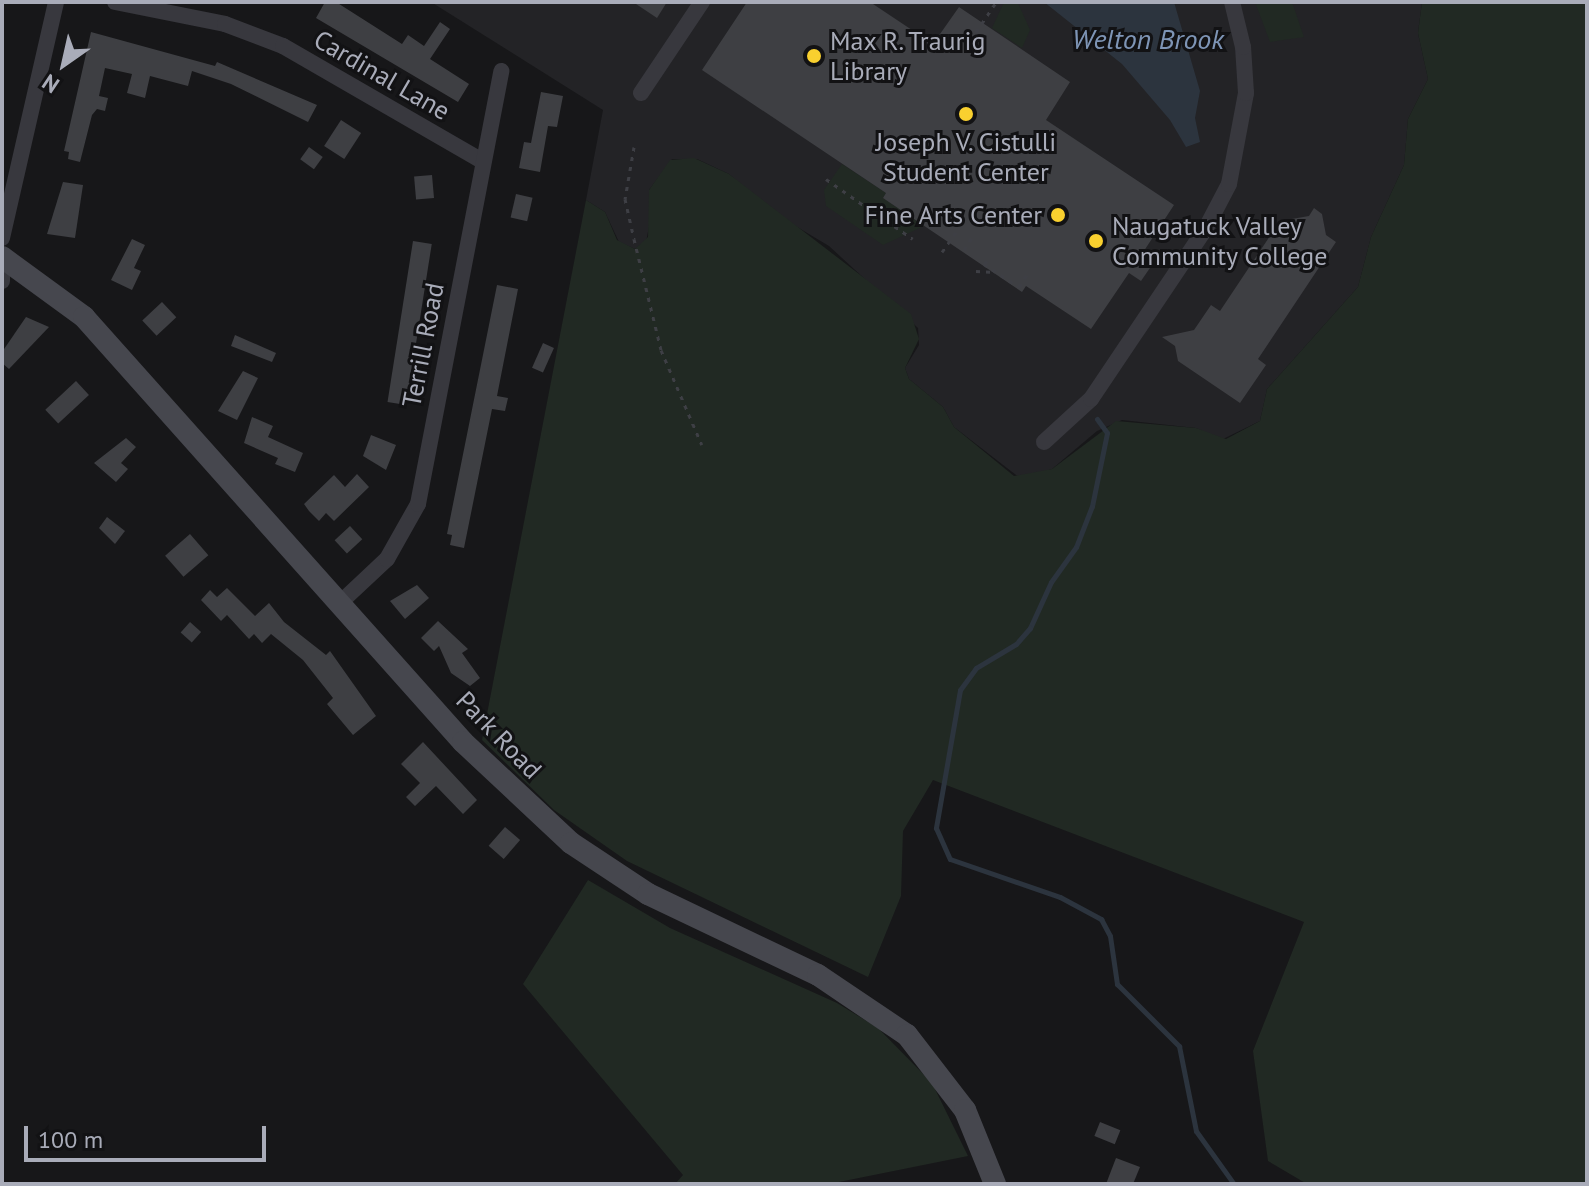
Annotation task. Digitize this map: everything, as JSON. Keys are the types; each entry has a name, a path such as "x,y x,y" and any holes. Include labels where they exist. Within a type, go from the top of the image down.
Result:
{"main road":[{"name":"Park Road","path":"2,257 84,317 463,742 571,843 648,894 818,975 907,1035 965,1110 995,1184"}],"street":[{"path":"2,238 56,2"},
{"name":"Cardinal Lane","path":"115,2 225,24 283,46 482,161"},
{"path":"641,93 702,2"},
{"path":"1044,442 1091,399 1206,228 1229,184 1246,93 1243,47 1232,2"},
{"name":"Terrill Road","path":"341,602 387,559 418,504 501,71"},
{"path":"2,266 2,281"}],"path":[{"path":"976,32 996,2"},
{"path":"634,147 625,199 637,253 661,350 702,445"},
{"path":"826,179 869,209 871,216 878,215 913,239"},
{"path":"869,209 877,207 878,215"},
{"path":"930,228 939,215"},
{"path":"942,252 959,228"},
{"path":"964,250 972,237"},
{"path":"987,261 984,264 1019,287 1029,271"},
{"path":"976,271 998,273"}],"shaded area":[{"name":"Naugatuck Valley Community College","path":"431,2 1422,2 1418,33 1428,79 1408,119 1404,165 1371,237 1358,287 1267,389 1260,421 1221,440 1196,428 1122,420 1097,431 1052,469 1020,478 954,427 943,407 909,379 905,368 919,345 918,328 829,246 772,212 729,174 697,159 672,159 649,190 652,211 646,242 635,249 619,242 605,212 586,200 603,110"},
{"path":"1004,2 1018,3 1030,30 1022,48 992,28"},
{"path":"1255,2 1292,2 1304,37 1270,42"},
{"path":"1422,2 1587,2 1587,1184 1307,1184 1268,1161 1253,1051 1304,922 933,780 903,831 901,896 868,977 627,861 554,810 482,740 586,200 605,212 617,240 635,249 648,237 649,190 670,160 694,158 729,174 911,314 919,339 905,368 909,379 943,407 954,427 1014,476 1052,469 1116,421 1196,428 1226,439 1260,421 1267,389 1358,287 1371,237 1404,165 1408,119 1428,79 1418,33"},
{"path":"842,164 886,193 883,198 924,226 883,245 826,206 824,190"},
{"path":"588,880 670,928 837,1003 878,1028 932,1083 968,1156 829,1184 675,1184 683,1175 523,984"}],"water":[{"name":"Welton Brook","path":"1044,2 1174,2 1200,91 1195,118 1200,142 1186,147 1170,120 1122,64"}],"building":[{"path":"325,2 336,2 402,44 408,35 424,46 440,22 450,29 430,59 469,84 458,102 316,18"},
{"path":"633,2 667,2 657,18"},
{"path":"747,2 870,2 933,44 959,7 1070,82 1046,120 1174,205 1140,257 1152,265 1141,281 1129,273 1091,329 1026,286 1022,292 883,198 886,193 702,70"},
{"path":"91,32 215,66 217,62 317,105 308,122 231,84 192,71 188,86 150,76 145,98 127,93 132,74 105,68 99,96 108,98 105,111 97,109 92,115 80,162 68,159 69,152 64,151"},
{"path":"541,92 563,96 557,127 548,126 540,172 519,168 524,142 531,143"},
{"path":"341,120 361,133 344,159 324,146"},
{"path":"309,147 323,157 314,169 300,159"},
{"path":"432,175 434,198 416,199 414,177"},
{"path":"63,182 83,185 75,238 47,234"},
{"path":"516,194 533,198 527,221 511,217"},
{"path":"1314,208 1322,214 1326,235 1336,242 1258,359 1266,365 1240,403 1178,361 1175,346 1162,337 1194,330 1211,305 1220,311 1280,221 1309,216"},
{"path":"132,239 145,245 134,268 141,271 132,290 111,280"},
{"path":"413,241 432,244 406,405 388,402"},
{"path":"497,285 518,289 497,396 508,398 505,411 492,409 464,548 450,545 452,535 447,534"},
{"path":"162,302 176,317 157,336 142,320"},
{"path":"26,317 49,327 9,369 2,363 2,352"},
{"path":"235,335 276,353 272,362 231,346"},
{"path":"543,343 554,348 543,373 532,368"},
{"path":"243,371 258,378 237,420 218,411"},
{"path":"76,381 89,395 58,424 45,410"},
{"path":"252,417 273,426 268,437 303,453 295,472 275,464 278,458 244,443"},
{"path":"371,435 396,445 386,470 363,456"},
{"path":"126,438 136,447 121,463 128,469 116,482 94,463"},
{"path":"357,474 369,487 334,521 326,513 319,521 304,504 334,475 345,487"},
{"path":"107,517 125,531 115,544 99,528"},
{"path":"350,526 362,539 347,553 335,540"},
{"path":"190,534 208,555 183,577 165,556"},
{"path":"417,585 429,598 405,619 390,601"},
{"path":"227,588 255,616 269,603 284,622 326,655 330,651 376,716 353,735 327,704 333,698 303,660 271,634 262,643 254,634 249,639 227,615 221,621 201,600 210,590 217,597"},
{"path":"438,621 468,649 462,653 480,678 470,686 451,673 439,646 434,651 421,638"},
{"path":"190,622 201,632 192,642 181,632"},
{"path":"423,742 477,800 463,814 436,786 415,806 406,797 420,783 401,764"},
{"path":"505,827 520,840 504,859 489,846"},
{"path":"1100,1122 1120,1130 1115,1144 1094,1136"},
{"path":"1116,1158 1140,1167 1133,1184 1106,1184"}],"waterway":[{"name":"Welton Brook","path":"1097,419 1107,433 1092,506 1076,547 1051,582 1030,628 1016,644 976,668 960,690 936,828 950,859 1060,897 1101,919 1110,936 1117,984 1179,1046 1196,1131 1234,1184"}],"place":[{"name":"Max R. Traurig Library","path":"814,56"},
{"name":"Joseph V. Cistulli Student Center","path":"966,114"},
{"name":"Fine Arts Center","path":"1058,215"},
{"name":"Naugatuck Valley Community College","path":"1096,241"}]}
